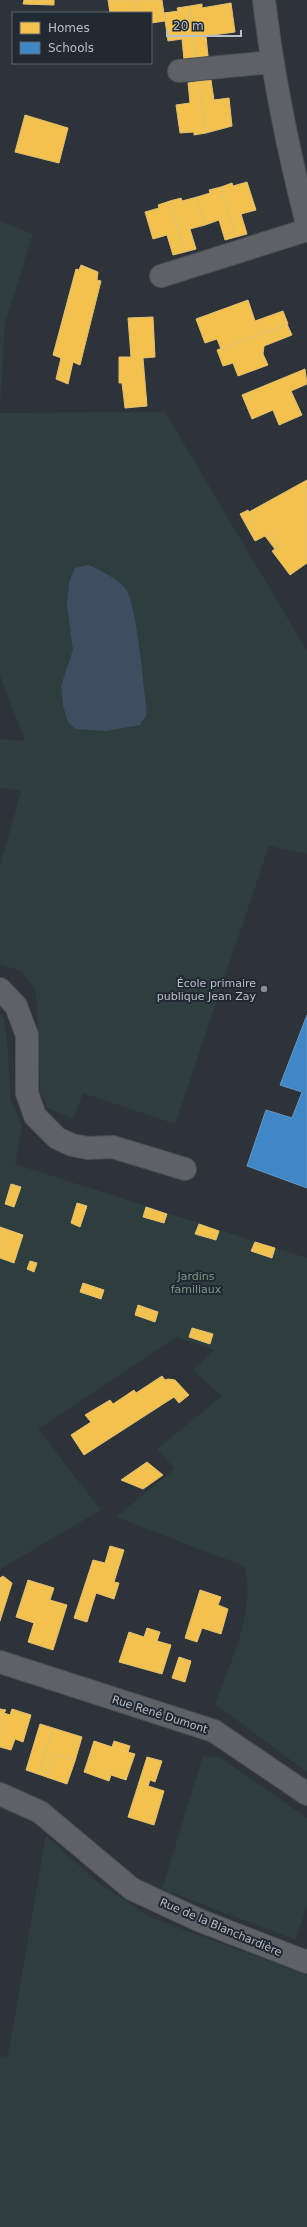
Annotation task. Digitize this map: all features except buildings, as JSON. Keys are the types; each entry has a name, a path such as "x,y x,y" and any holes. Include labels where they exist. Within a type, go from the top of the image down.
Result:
{"street":[{"path":"264,0 271,62 287,147 307,224"},
{"path":"179,71 271,62"},
{"path":"161,276 307,230"},
{"path":"0,989 16,1006 27,1035 27,1093 35,1116 57,1138 72,1145 88,1148 114,1147 185,1169"},
{"name":"Rue René Dumont","path":"0,1662 214,1731 307,1794"},
{"name":"Rue de la Blanchardière","path":"0,1794 40,1812 132,1889 201,1921 307,1962"}],"green space":[{"path":"0,221 33,234 5,323 0,407"},
{"path":"165,412 307,651 307,854 269,846 175,1124 83,1093 73,1119 48,1108 40,1091 36,990 21,971 0,964 0,867 21,791 0,788 0,739 25,741 0,676 0,413"},
{"name":"Jardins familiaux","path":"0,1014 3,1016 7,1039 11,1101 22,1126 15,1164 307,1258 307,1772 215,1704 234,1654 244,1618 247,1600 247,1582 244,1566 116,1517 175,1469 157,1449 222,1396 193,1370 214,1350 176,1337 38,1429 101,1510 0,1569"},
{"path":"203,1756 221,1758 307,1818 307,1905 296,1940 162,1889"},
{"path":"46,1835 97,1882 150,1917 307,1975 307,2227 0,2227 0,2057 8,2056"}],"water":[{"path":"89,565 117,581 125,588 129,596 136,628 147,714 140,725 106,731 76,729 68,722 63,705 61,686 73,650 67,605 69,582 75,568"}],"place":[{"name":"École primaire publique Jean Zay","path":"264,989"}]}
